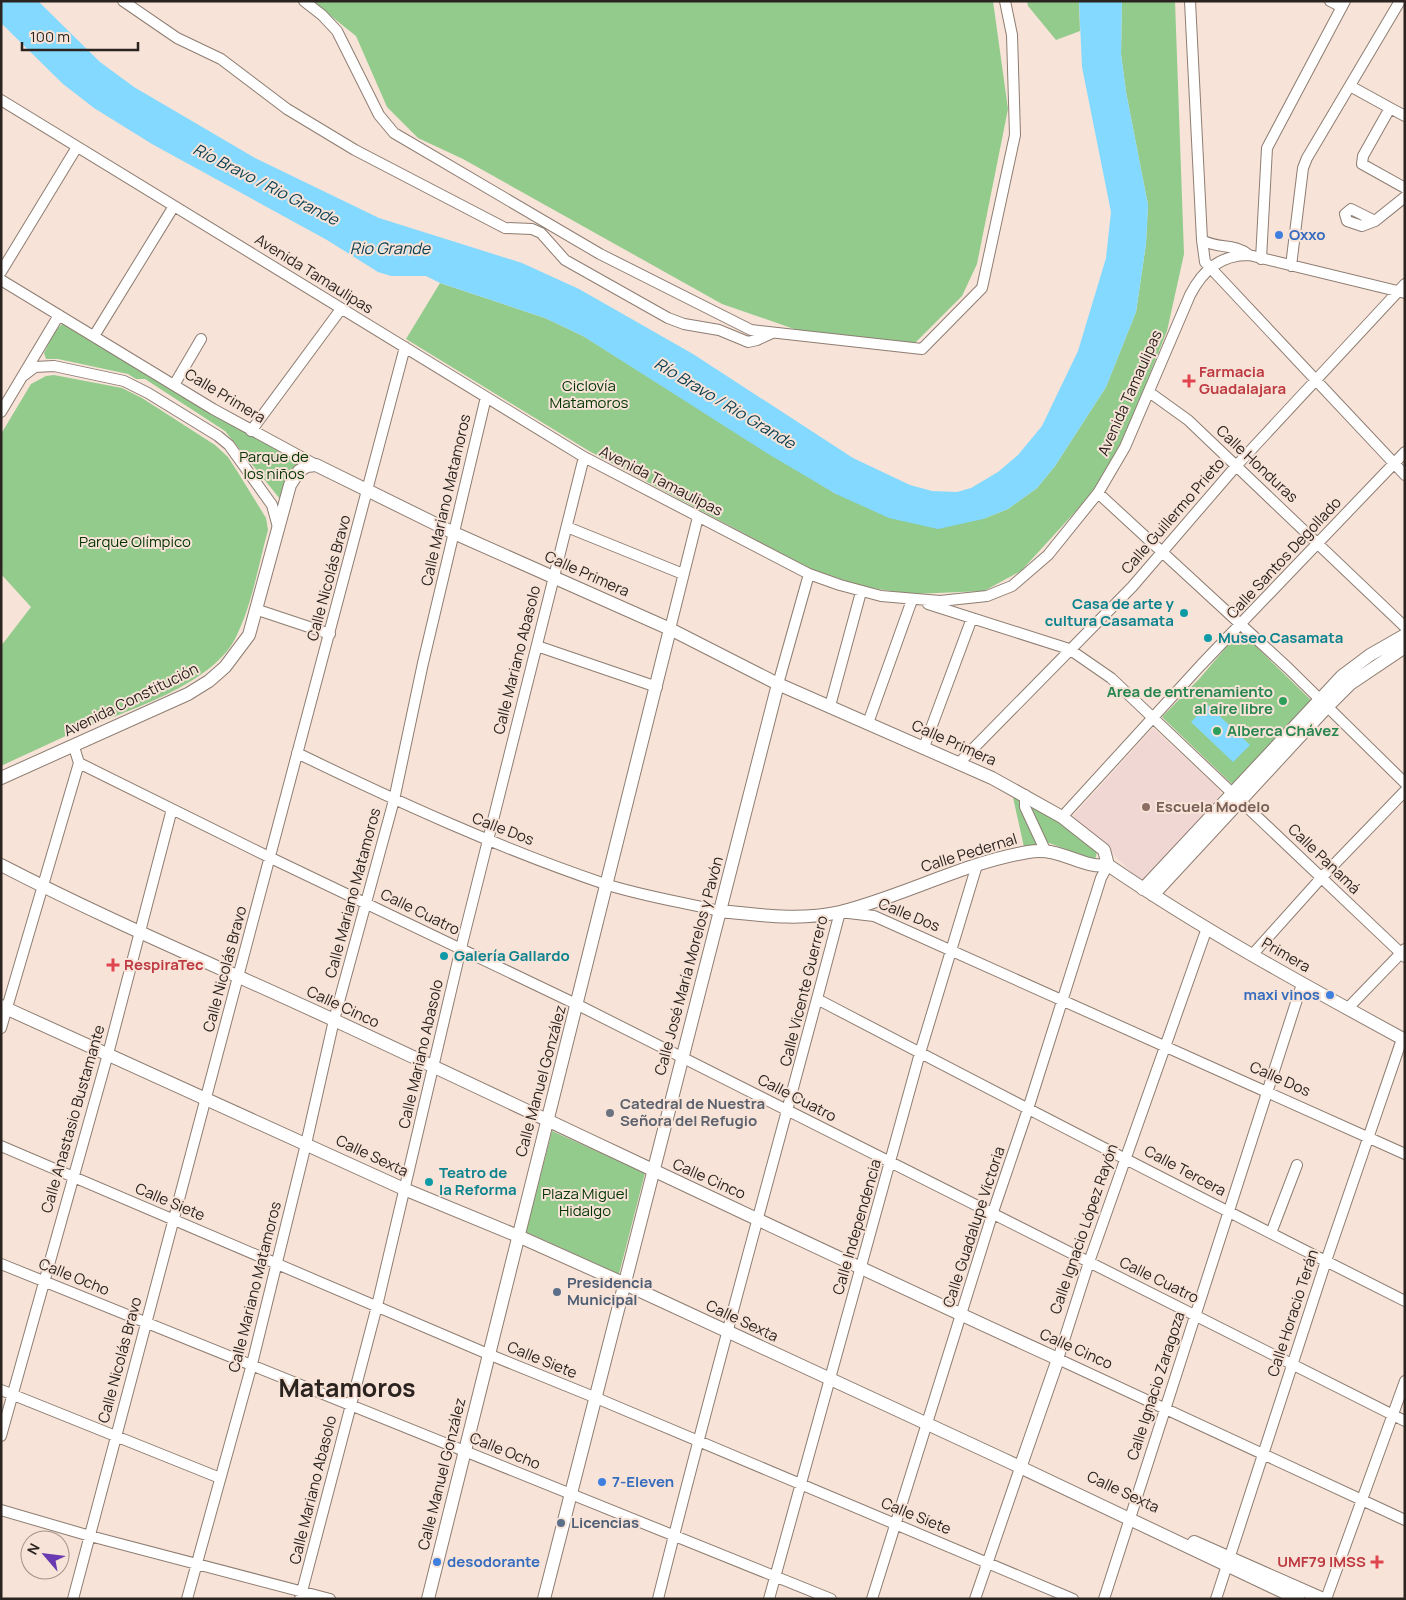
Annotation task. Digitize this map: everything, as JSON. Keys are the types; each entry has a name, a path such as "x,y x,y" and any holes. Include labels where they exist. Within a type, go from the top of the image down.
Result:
{"main road":[{"name":"Calle Primera","path":"316,465 454,532 670,629 778,684 924,747 1025,795 1062,817 1104,850 1108,865 1148,892"},
{"name":"Avenida Constitución","path":"1,778 74,747 188,694 209,681 242,647 249,635 258,610 278,527 296,475 308,466 316,465"},
{"name":"Calle Manuel González","path":"428,1599 547,1120 578,1005 670,629"},
{"path":"1148,892 1323,704 1342,676 1370,655 1405,635"},
{"path":"1323,704 1405,647"},
{"name":"Calle José María Morelos y Pavón","path":"544,1599 594,1397 778,684"},
{"name":"Calle Pedernal","path":"840,912 977,865 1027,852 1055,851 1098,867 1108,865"},
{"name":"Calle Cinco","path":"1,865 139,934 334,1020 652,1171 1058,1359"},
{"name":"Primera","path":"1148,892 1302,984 1403,1039"},
{"name":"Calle Dos","path":"719,912 789,918 840,912"},
{"name":"Calle Sexta","path":"4,1008 404,1189 518,1236 926,1424 1003,1458 1022,1464 1229,1562"},
{"name":"Calle Ignacio López Rayón","path":"1022,1464 1058,1359"},
{"path":"1229,1562 1298,1599"},
{"path":"1229,1562 1325,1599"}],"street":[{"path":"123,1 177,38 221,59 287,108 356,150 505,228 532,229 542,234 565,260 668,318 684,324 719,330 748,342 772,333"},
{"path":"304,1 322,14 337,31 379,115 394,133 600,254 751,330 922,349 982,288 1015,135 1012,35 1005,1"},
{"path":"1190,1 1204,257 1209,267 1405,475"},
{"path":"1261,259 1267,148 1343,4 1330,1"},
{"path":"1291,266 1304,168 1313,148 1403,2"},
{"path":"1350,86 1405,116"},
{"name":"Avenida Tamaulipas","path":"1,100 584,458 809,574 862,592 917,600 987,596 1012,586 1048,555 1098,493 1125,447 1192,291 1209,267"},
{"path":"1390,108 1363,156 1362,164 1405,188"},
{"path":"1,272 78,147"},
{"path":"1376,221 1405,197"},
{"path":"94,336 174,206"},
{"path":"1202,240 1210,245 1239,248 1249,256"},
{"path":"1192,291 1202,240"},
{"path":"1209,267 1227,258 1249,256 1402,289"},
{"name":"Calle Primera","path":"1,280 251,431 316,465"},
{"name":"Calle Guillermo Prieto","path":"959,763 1070,649 1110,611 1237,466 1402,289"},
{"path":"251,431 341,309"},
{"path":"1,412 59,315"},
{"path":"174,385 201,339"},
{"name":"Calle Nicolás Bravo","path":"73,1599 297,753 369,490 405,347"},
{"path":"23,376 35,367 54,366 119,379 148,393 218,436 229,445 272,505 278,527"},
{"name":"Calle Honduras","path":"1149,392 1182,415 1405,626"},
{"name":"Calle Mariano Matamoros","path":"188,1599 252,1364 306,1144 334,1020 394,800 486,397"},
{"name":"Calle Santos Degollado","path":"1062,817 1318,542 1405,452"},
{"name":"Calle Mariano Abasolo","path":"301,1595 377,1306 461,948 584,458"},
{"path":"1098,493 1242,625 1405,783"},
{"path":"670,629 698,517"},
{"path":"567,527 683,574"},
{"name":"Calle José María Morelos y Pavón","path":"778,684 809,574"},
{"path":"830,706 862,592"},
{"path":"868,723 917,600"},
{"name":"Calle Panamá","path":"917,600 1070,649 1110,678 1154,718 1404,953"},
{"path":"258,610 330,634"},
{"path":"924,747 972,618"},
{"path":"536,646 657,687"},
{"path":"1,1028 4,1008 80,763 74,747"},
{"name":"Calle Dos","path":"297,753 394,800 489,842 607,885 719,912"},
{"name":"Calle Cuatro","path":"80,763 270,858 578,1005 993,1212 1405,1421"},
{"path":"1252,955 1322,877 1405,791"},
{"path":"1025,795 1025,807 1044,850"},
{"name":"Calle Anastasio Bustamante","path":"1,1436 108,1054 172,809"},
{"name":"Calle Independencia","path":"769,1599 920,1053 977,865"},
{"name":"Calle Guadalupe Victoria","path":"872,1599 993,1212 1028,1109 1101,878 1108,865"},
{"name":"Calle Dos","path":"840,912 874,916 1166,1047 1267,1090 1405,1154"},
{"name":"Calle Vicente Guerrero","path":"658,1599 727,1332 840,912"},
{"name":"Calle Ignacio López Rayón","path":"1058,1359 1089,1262 1207,928"},
{"path":"1347,1009 1404,953"},
{"name":"Calle Ignacio Zaragoza","path":"1104,1599 1129,1516 1302,984"},
{"name":"Calle Tercera","path":"817,999 1405,1301"},
{"name":"Calle Horacio Terán","path":"1216,1599 1326,1261 1403,1039"},
{"name":"Calle Siete","path":"1,1146 488,1354 699,1441 895,1525 989,1562 1073,1599"},
{"path":"1271,1233 1297,1165"},
{"name":"Calle Ocho","path":"1,1264 831,1599"},
{"name":"Calle Cinco","path":"1058,1359 1405,1520"},
{"path":"1325,1599 1405,1381"},
{"path":"1,1390 220,1478"},
{"name":"Calle Ignacio López Rayón","path":"975,1599 1022,1464"},
{"path":"1,1510 90,1536 198,1564 301,1595 330,1599"}],"shaded area":[{"name":"Escuela Modelo","path":"1153,728 1220,790 1221,794 1142,882 1073,816"}],"green space":[{"path":"312,1 993,1 1008,109 977,264 962,296 915,343 797,330 722,304 463,159 418,138 387,107 356,36"},
{"path":"1027,1 1079,1 1080,31 1056,40 1028,6"},
{"name":"Ciclovía Matamoros","path":"1122,1 1175,1 1184,254 1167,331 1123,441 1096,489 1021,571 984,591 913,594 864,587 811,569 589,451 406,339 440,283 545,318 583,336 836,494 983,519 1008,509 1037,488 1055,466 1106,387 1136,312 1146,244 1148,205 1126,92 1121,54"},
{"name":"Parque de los niños","path":"65,323 301,461 288,476 280,499 225,431 145,379 136,379 128,374 58,359 46,359 44,353 58,328"},
{"name":"Parque Olímpico","path":"54,375 122,388 142,398 215,445 228,457 237,471 266,518 268,530 254,586 241,626 235,639 222,656 205,672 161,697 70,734 1,766 1,646 31,607 1,574 1,434 31,384 46,376"},
{"path":"1240,631 1313,702 1234,786 1162,717 1200,678"},
{"path":"1012,793 1061,821 1097,852 1095,860 1049,843 1024,847"},
{"name":"Plaza Miguel Hidalgo","path":"552,1131 645,1173 619,1274 526,1232"}],"water":[{"name":"Rio Grande","path":"1,1 38,1 100,62 134,87 255,158 379,218 522,263 579,289 693,354 853,458 910,485 932,491 957,492 971,488 998,472 1018,455 1042,426 1078,351 1106,258 1111,212 1082,67 1079,1 1122,1 1121,54 1126,92 1148,205 1146,244 1136,312 1106,387 1055,466 1037,488 1008,509 983,519 938,529 889,518 836,494 770,455 583,336 545,318 440,283 426,276 391,276 378,272 327,240 152,144 94,108 63,84 1,23"},
{"path":"1208,705 1250,745 1233,762 1191,722"}],"place":[{"name":"Oxxo","path":"1279,235"},
{"name":"Farmacia Guadalajara","path":"1189,381"},
{"name":"Casa de arte y cultura Casamata","path":"1184,613"},
{"name":"Museo Casamata","path":"1208,638"},
{"name":"Area de entrenamiento al aire libre","path":"1283,701"},
{"name":"Alberca Chávez","path":"1217,731"},
{"name":"Escuela Modelo","path":"1146,807"},
{"name":"Galería Gallardo","path":"444,956"},
{"name":"RespiraTec","path":"113,965"},
{"name":"maxi vinos","path":"1330,995"},
{"name":"Catedral de Nuestra Señora del Refugio","path":"610,1113"},
{"name":"Teatro de la Reforma","path":"429,1182"},
{"name":"Presidencia Municipal","path":"557,1292"},
{"name":"7-Eleven","path":"602,1482"},
{"name":"Licencias","path":"561,1523"},
{"name":"desodorante","path":"437,1562"},
{"name":"UMF79 IMSS","path":"1377,1562"}],"district":[{"name":"Matamoros","path":"347,1388"}],"water label":[{"name":"Río Bravo / Rio Grande","path":"266,184"},
{"name":"Río Bravo / Rio Grande","path":"725,403"}]}
